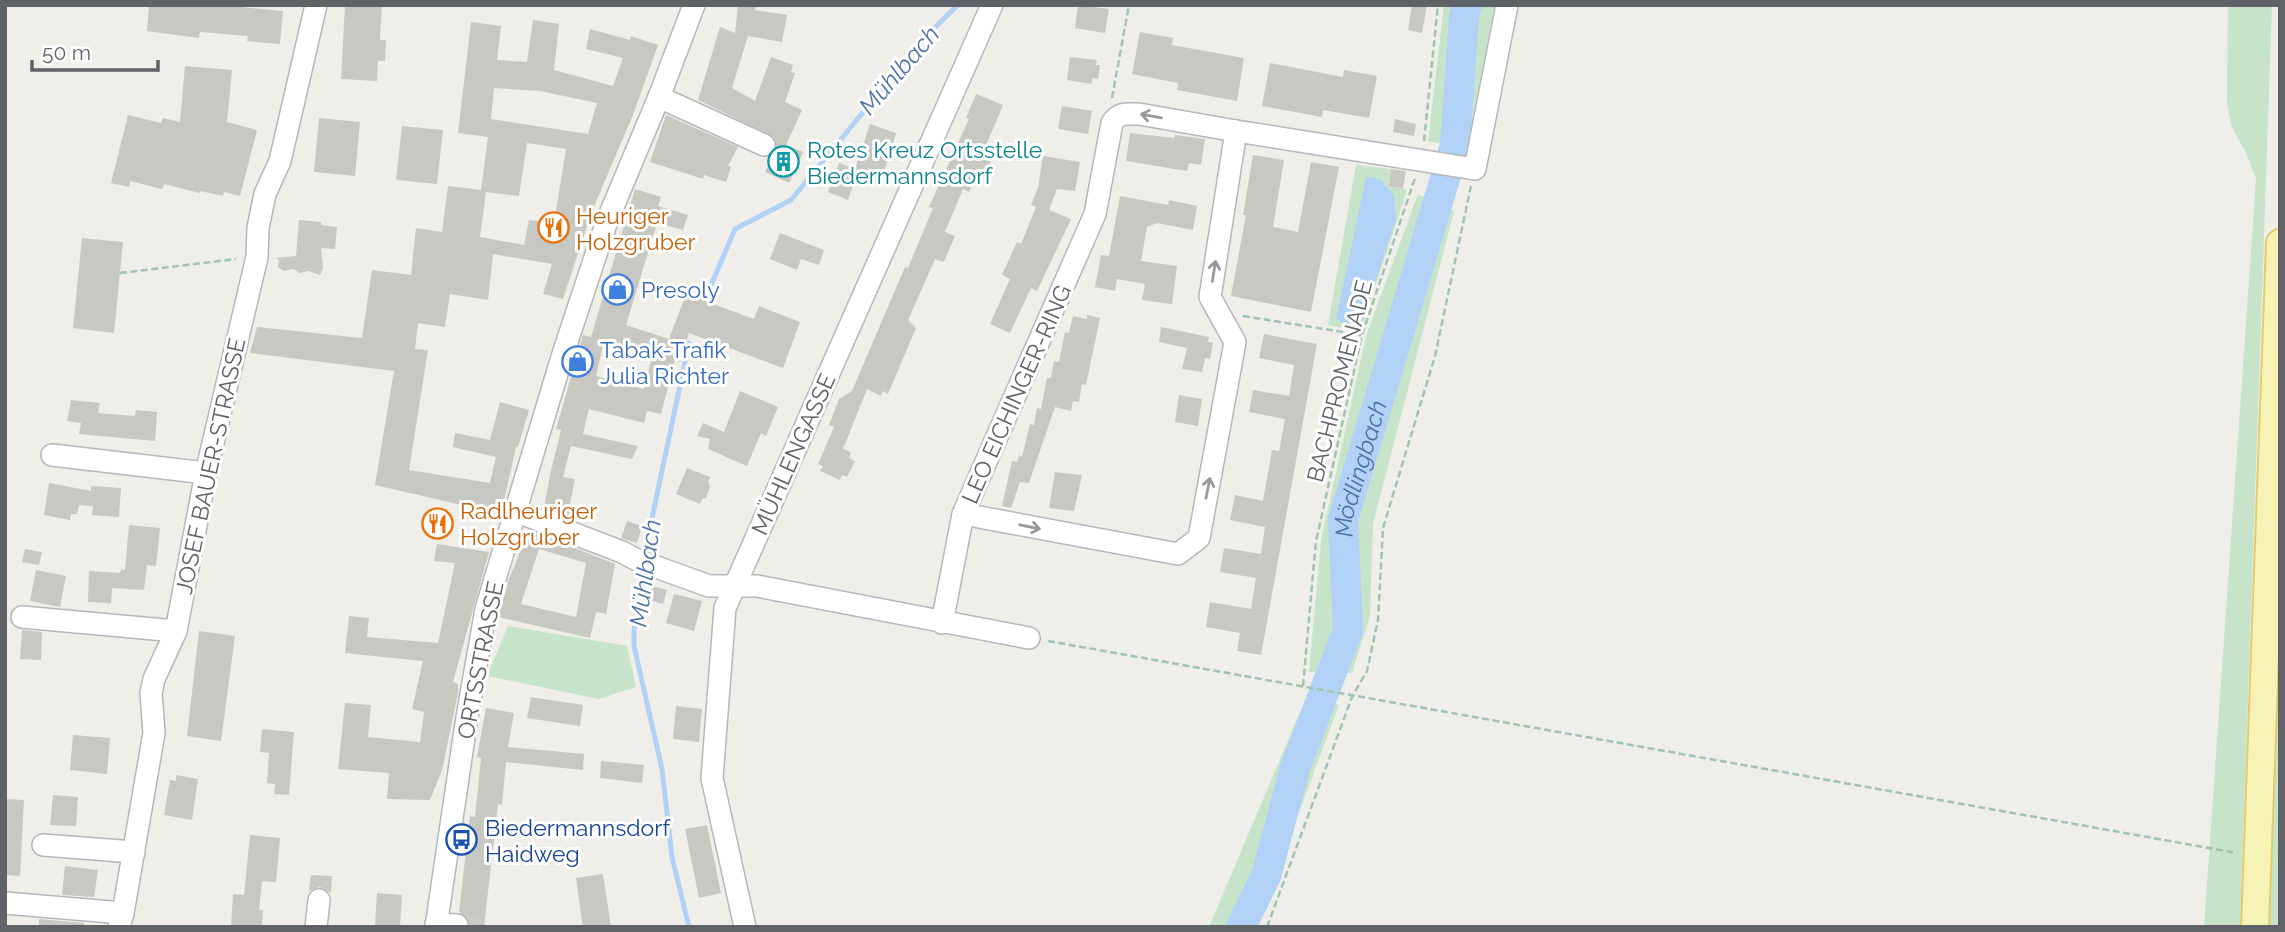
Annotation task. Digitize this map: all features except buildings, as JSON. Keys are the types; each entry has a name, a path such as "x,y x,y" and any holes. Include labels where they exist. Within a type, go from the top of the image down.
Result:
{"main road":[{"path":"2255,927 2280,243"}],"street":[{"name":"JOSEF BAUER-STRASSE","path":"121,920 154,733 151,693 154,679 176,631 206,473 257,257 258,228 265,194 281,161 316,5"},
{"name":"ORTSSTRASSE","path":"443,925 467,717 486,610 562,357 607,221 694,5"},
{"name":"MÜHLENGASSE","path":"745,927 712,778 725,608 992,5"},
{"path":"1116,116 1139,114 1467,168 1507,5"},
{"path":"659,97 764,145"},
{"name":"LEO EICHINGER-RING","path":"1116,116 1108,139 1095,214 963,514 1178,554 1199,538 1236,342 1210,297 1236,131"},
{"path":"52,455 206,473"},
{"path":"515,511 709,586 757,586 1029,638"},
{"path":"942,623 963,514"},
{"path":"22,617 176,631"},
{"path":"43,845 134,852"},
{"path":"316,927 319,900"},
{"path":"5,904 121,920"}],"path":[{"path":"1116,116 1112,98 1129,5"},
{"name":"BACHPROMENADE","path":"1303,686 1316,541 1362,335 1426,162 1425,133 1438,5"},
{"path":"1267,927 1352,697 1367,671 1377,620 1383,528 1435,356 1467,168"},
{"path":"120,273 257,257"},
{"path":"1219,312 1362,335"},
{"path":"1029,638 2240,854"}],"green space":[{"path":"1444,5 1495,5 1467,149 1428,141"},
{"path":"2228,5 2272,5 2240,927 2204,927 2256,179 2231,125 2227,103"},
{"path":"1356,165 1391,169 1389,185 1407,191 1360,332 1328,325"},
{"path":"1418,194 1454,211 1373,524 1370,616 1352,673 1309,672 1321,541 1366,336"},
{"path":"2280,603 2280,927 2268,927"},
{"path":"508,626 627,646 636,687 599,699 487,676"},
{"path":"1306,698 1339,705 1256,927 1209,927"}],"water":[{"path":"1366,177 1380,179 1394,195 1396,218 1363,320 1349,327 1336,319"}],"waterway":[{"name":"Mühlbach","path":"709,290 735,229 791,200 924,38 958,5"},
{"name":"Mödlingbach","path":"1241,927 1266,876 1295,768 1348,630 1343,520 1455,145 1467,5"},
{"name":"Mühlbach","path":"644,556 689,343"},
{"name":"Mühlbach","path":"642,569 634,646 662,769 672,857 689,927"}],"tunnel":[{"path":"457,925 478,927"}],"place":[{"name":"Rotes Kreuz Ortsstelle Biedermannsdorf","path":"784,162"},
{"name":"Heuriger Holzgruber","path":"553,228"},
{"name":"Presoly","path":"618,289"},
{"name":"Tabak-Trafik Julia Richter","path":"577,362"},
{"name":"Radlheuriger Holzgruber","path":"437,523"},
{"name":"Biedermannsdorf Haidweg","path":"462,840"}]}
